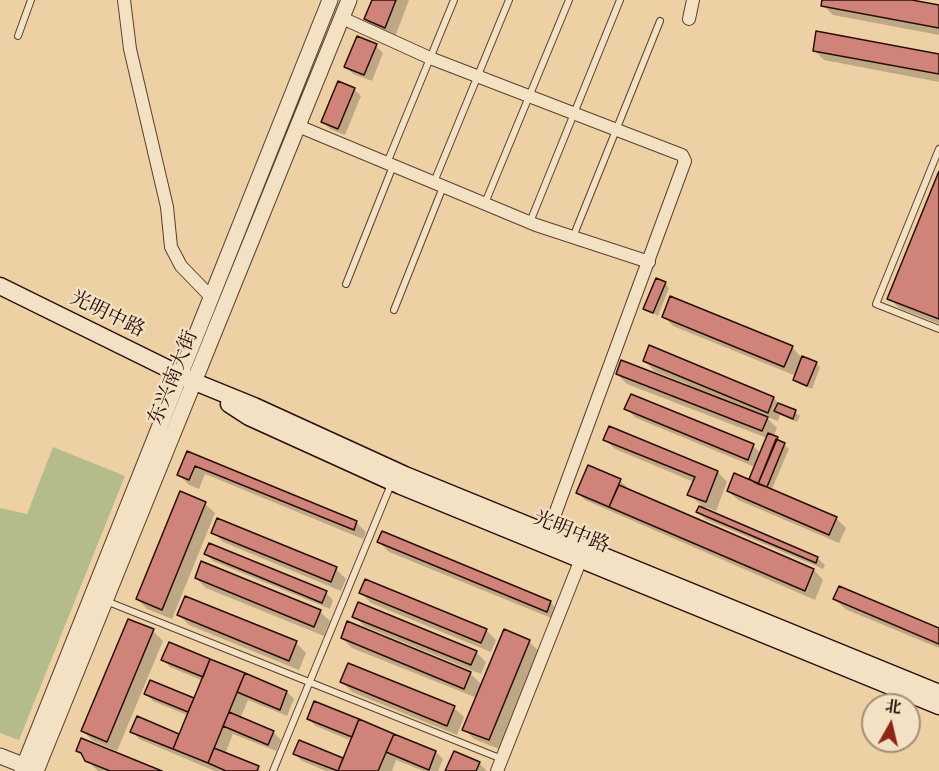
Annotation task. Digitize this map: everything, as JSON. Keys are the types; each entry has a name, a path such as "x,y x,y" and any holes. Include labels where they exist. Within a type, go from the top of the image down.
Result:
{"main road":[{"name":"光明中路","path":"0,286 195,382 254,406 405,475 939,693"},
{"name":"光明中路","path":"195,382 249,417 392,482 939,706"}],"street":[{"path":"124,0 130,49 167,207 171,247 181,266 211,297"},
{"name":"东兴南大街","path":"31,770 180,375 330,0"},
{"name":"东兴南大街","path":"31,770 106,601 349,0"},
{"path":"689,19 693,0"},
{"path":"342,18 430,58 682,155 685,161 548,533"},
{"path":"298,126 530,222 649,262"},
{"path":"497,771 581,559"},
{"path":"0,756 31,770"}],"lane":[{"path":"18,36 31,0"},
{"path":"346,284 430,58 454,0"},
{"path":"394,310 478,76 509,0"},
{"path":"485,204 569,0"},
{"path":"530,222 620,0"},
{"path":"573,237 660,21"},
{"path":"939,148 876,304 939,329"},
{"path":"273,771 392,482"},
{"path":"106,601 502,759"}],"green space":[{"path":"53,447 125,476 19,740 0,733 0,508 27,514"}],"building":[{"path":"372,0 396,0 385,28 364,19"},
{"path":"822,0 912,0 939,5 939,28 821,6"},
{"path":"816,31 939,54 939,74 813,51"},
{"path":"357,36 377,44 364,75 344,67"},
{"path":"338,81 355,88 338,129 321,122"},
{"path":"939,171 939,319 887,299"},
{"path":"656,278 666,282 653,313 643,309"},
{"path":"670,296 793,346 784,367 662,317"},
{"path":"649,345 774,397 768,413 643,361"},
{"path":"802,356 817,362 807,386 793,380"},
{"path":"621,360 768,417 762,431 616,374"},
{"path":"631,394 754,444 748,460 624,409"},
{"path":"778,403 796,410 793,419 774,411"},
{"path":"609,426 718,471 706,502 687,495 695,477 603,440"},
{"path":"768,433 778,437 758,484 749,479"},
{"path":"776,439 785,443 767,487 758,484"},
{"path":"187,451 357,521 354,530 195,466 189,480 177,475"},
{"path":"588,465 621,479 609,507 576,493"},
{"path":"734,473 837,517 829,535 727,491"},
{"path":"619,485 814,569 805,591 609,507"},
{"path":"180,491 206,502 162,610 136,599"},
{"path":"699,506 818,557 816,563 696,512"},
{"path":"217,518 337,567 331,582 211,533"},
{"path":"382,531 551,601 547,612 377,542"},
{"path":"209,543 327,591 322,603 204,554"},
{"path":"201,561 321,610 314,627 195,578"},
{"path":"365,579 487,629 481,643 359,593"},
{"path":"839,586 939,628 939,644 833,599"},
{"path":"185,596 297,641 289,661 177,615"},
{"path":"358,602 477,651 471,665 352,617"},
{"path":"128,619 154,629 107,742 81,731"},
{"path":"347,621 471,672 464,689 341,638"},
{"path":"504,629 530,640 489,740 462,730"},
{"path":"169,642 210,659 203,677 161,660"},
{"path":"210,659 245,673 208,763 173,749"},
{"path":"348,663 455,706 447,726 340,682"},
{"path":"245,673 287,691 280,710 237,692"},
{"path":"150,680 194,698 188,712 144,694"},
{"path":"314,701 359,719 352,737 307,719"},
{"path":"229,712 274,731 268,745 223,726"},
{"path":"137,716 179,734 173,749 130,732"},
{"path":"359,719 394,734 378,771 338,771"},
{"path":"394,734 436,751 429,770 386,752"},
{"path":"81,738 162,771 110,771 85,761 81,753 76,751"},
{"path":"299,740 343,758 338,771 293,754"},
{"path":"214,748 259,766 257,771 226,771 208,763"},
{"path":"454,751 480,762 476,771 445,771"}]}
